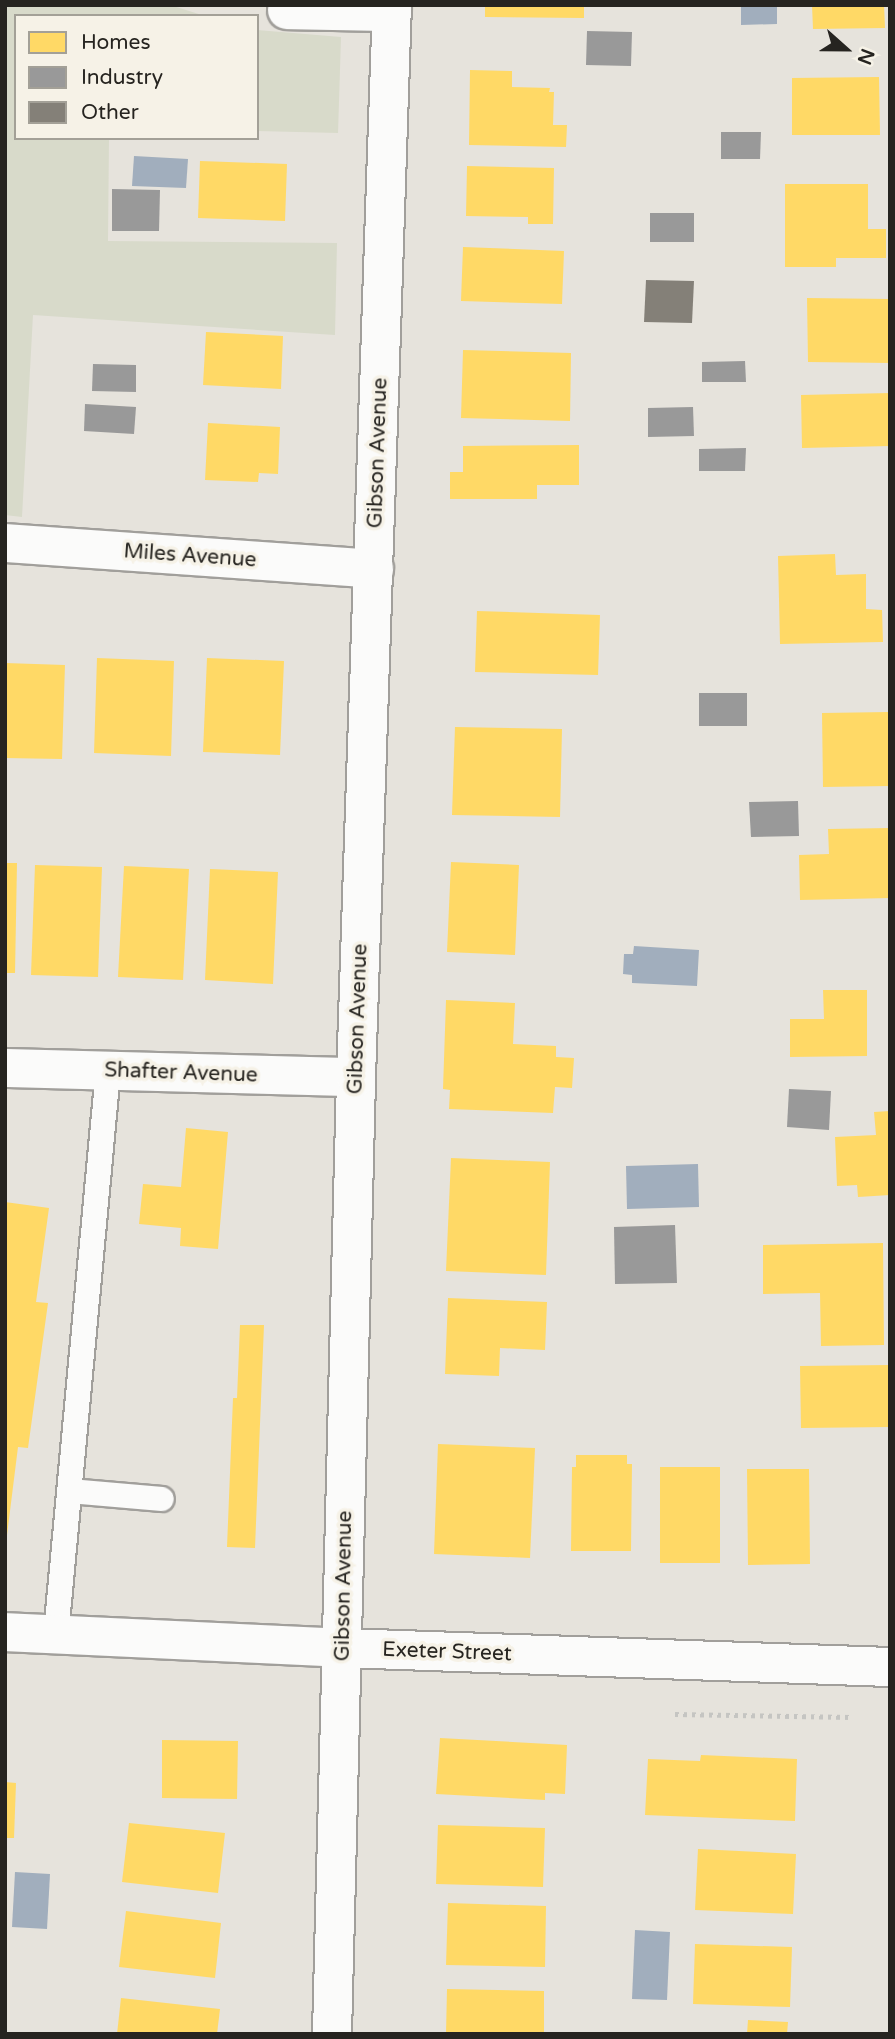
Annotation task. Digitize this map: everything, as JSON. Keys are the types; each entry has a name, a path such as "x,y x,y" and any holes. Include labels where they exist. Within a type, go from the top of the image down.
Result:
{"street":[{"path":"287,10 392,9"},
{"name":"Gibson Avenue","path":"331,2034 356,1077 392,9"},
{"name":"Miles Avenue","path":"5,544 374,569"},
{"name":"Shafter Avenue","path":"5,1068 356,1077"},
{"name":"Exeter Street","path":"5,1632 343,1648 890,1667"}],"lane":[{"path":"56,1634 108,1071"},
{"path":"70,1491 162,1500"}],"path":[{"path":"675,1714 851,1717"}],"green space":[{"path":"5,5 170,5 199,14 14,14 14,140 109,140 108,241 337,243 335,335 33,315 22,517 5,515"},
{"path":"259,30 341,37 338,133 259,131"}],"water":[{"path":"741,5 777,5 777,24 741,25"},
{"path":"134,156 188,159 186,188 132,186"},
{"path":"634,946 699,950 697,986 632,983 632,975 623,974 624,954 633,954"},
{"path":"698,1164 699,1207 627,1209 626,1166"},
{"path":"15,1872 50,1874 47,1929 12,1927"},
{"path":"635,1930 670,1932 667,2000 632,1999"}],"building: Homes":[{"path":"485,5 584,5 584,18 485,17"},
{"path":"812,5 884,5 885,28 813,29"},
{"path":"470,70 512,71 512,87 550,88 549,92 554,92 553,125 567,125 566,147 469,145"},
{"path":"879,77 880,135 792,135 792,78"},
{"path":"200,161 287,164 285,221 198,218"},
{"path":"467,166 554,168 553,224 528,224 528,217 466,216"},
{"path":"785,184 868,184 868,229 886,229 886,258 836,258 836,267 785,267"},
{"path":"463,247 564,251 562,304 461,301"},
{"path":"807,298 890,299 890,363 808,362"},
{"path":"206,332 283,336 281,389 203,385"},
{"path":"463,350 571,353 570,421 461,418"},
{"path":"890,393 890,446 802,448 801,395"},
{"path":"208,423 280,427 278,474 259,473 258,482 205,480"},
{"path":"579,445 579,485 537,485 537,499 450,499 450,472 463,472 463,446"},
{"path":"835,554 836,575 866,574 866,609 882,610 883,642 780,644 778,556"},
{"path":"477,611 600,615 598,675 475,672"},
{"path":"97,658 174,661 171,756 94,753"},
{"path":"207,658 284,661 280,755 203,752"},
{"path":"5,663 65,665 62,759 5,758"},
{"path":"889,712 889,786 823,787 822,713"},
{"path":"455,727 562,729 560,817 452,815"},
{"path":"890,828 890,898 800,900 799,855 829,854 828,829"},
{"path":"451,862 519,865 515,955 447,952"},
{"path":"5,863 17,863 15,973 5,973"},
{"path":"35,865 102,867 98,977 31,975"},
{"path":"124,866 189,869 183,980 118,977"},
{"path":"210,869 278,872 273,984 205,980"},
{"path":"823,990 867,990 867,1056 790,1057 790,1019 824,1019"},
{"path":"446,1000 515,1003 513,1044 556,1046 556,1057 574,1058 572,1088 555,1087 553,1113 449,1109 450,1090 443,1089"},
{"path":"890,1111 890,1195 858,1197 857,1185 837,1186 835,1137 876,1135 874,1112"},
{"path":"186,1128 228,1132 218,1249 180,1246 181,1228 139,1224 143,1184 181,1187"},
{"path":"451,1158 550,1162 546,1275 446,1271"},
{"path":"5,1202 49,1208 36,1302 48,1303 28,1448 18,1447 7,1535"},
{"path":"883,1243 884,1345 821,1346 820,1293 763,1294 763,1245"},
{"path":"448,1298 547,1302 545,1350 500,1348 499,1376 445,1374"},
{"path":"240,1325 264,1325 255,1548 227,1547 233,1398 237,1398"},
{"path":"890,1365 890,1427 801,1428 800,1366"},
{"path":"438,1444 535,1448 530,1558 434,1554"},
{"path":"576,1455 627,1455 627,1464 632,1464 631,1551 571,1551 572,1467 576,1467"},
{"path":"660,1467 720,1467 720,1563 660,1563"},
{"path":"747,1469 809,1469 810,1564 748,1565"},
{"path":"440,1738 567,1745 565,1794 545,1793 545,1800 436,1794"},
{"path":"162,1740 238,1741 237,1799 162,1798"},
{"path":"701,1755 797,1759 795,1821 645,1815 648,1759 700,1761"},
{"path":"5,1782 16,1783 14,1838 5,1838"},
{"path":"129,1823 225,1833 218,1893 122,1882"},
{"path":"438,1825 545,1828 543,1887 436,1884"},
{"path":"698,1849 796,1854 793,1914 695,1910"},
{"path":"448,1903 546,1906 545,1967 446,1965"},
{"path":"126,1911 221,1923 215,1978 119,1967"},
{"path":"695,1944 792,1947 790,2007 693,2004"},
{"path":"447,1989 544,1991 544,2034 446,2034"},
{"path":"121,1998 220,2009 217,2034 117,2034"},
{"path":"748,2020 788,2022 787,2034 747,2034"}],"building: Industry":[{"path":"587,31 632,32 631,66 586,65"},
{"path":"721,132 761,132 760,159 721,159"},
{"path":"112,189 160,190 159,231 112,231"},
{"path":"650,213 694,213 694,242 650,242"},
{"path":"745,361 746,382 702,382 702,362"},
{"path":"93,364 136,365 136,392 92,391"},
{"path":"85,404 136,407 134,434 84,431"},
{"path":"693,407 694,436 648,437 648,408"},
{"path":"746,448 745,471 699,471 699,449"},
{"path":"699,693 747,693 747,726 699,726"},
{"path":"798,801 799,836 751,837 749,802"},
{"path":"789,1089 831,1091 829,1130 787,1127"},
{"path":"675,1225 677,1283 615,1284 614,1227"}],"building: Other":[{"path":"646,280 694,281 692,323 644,322"}]}
